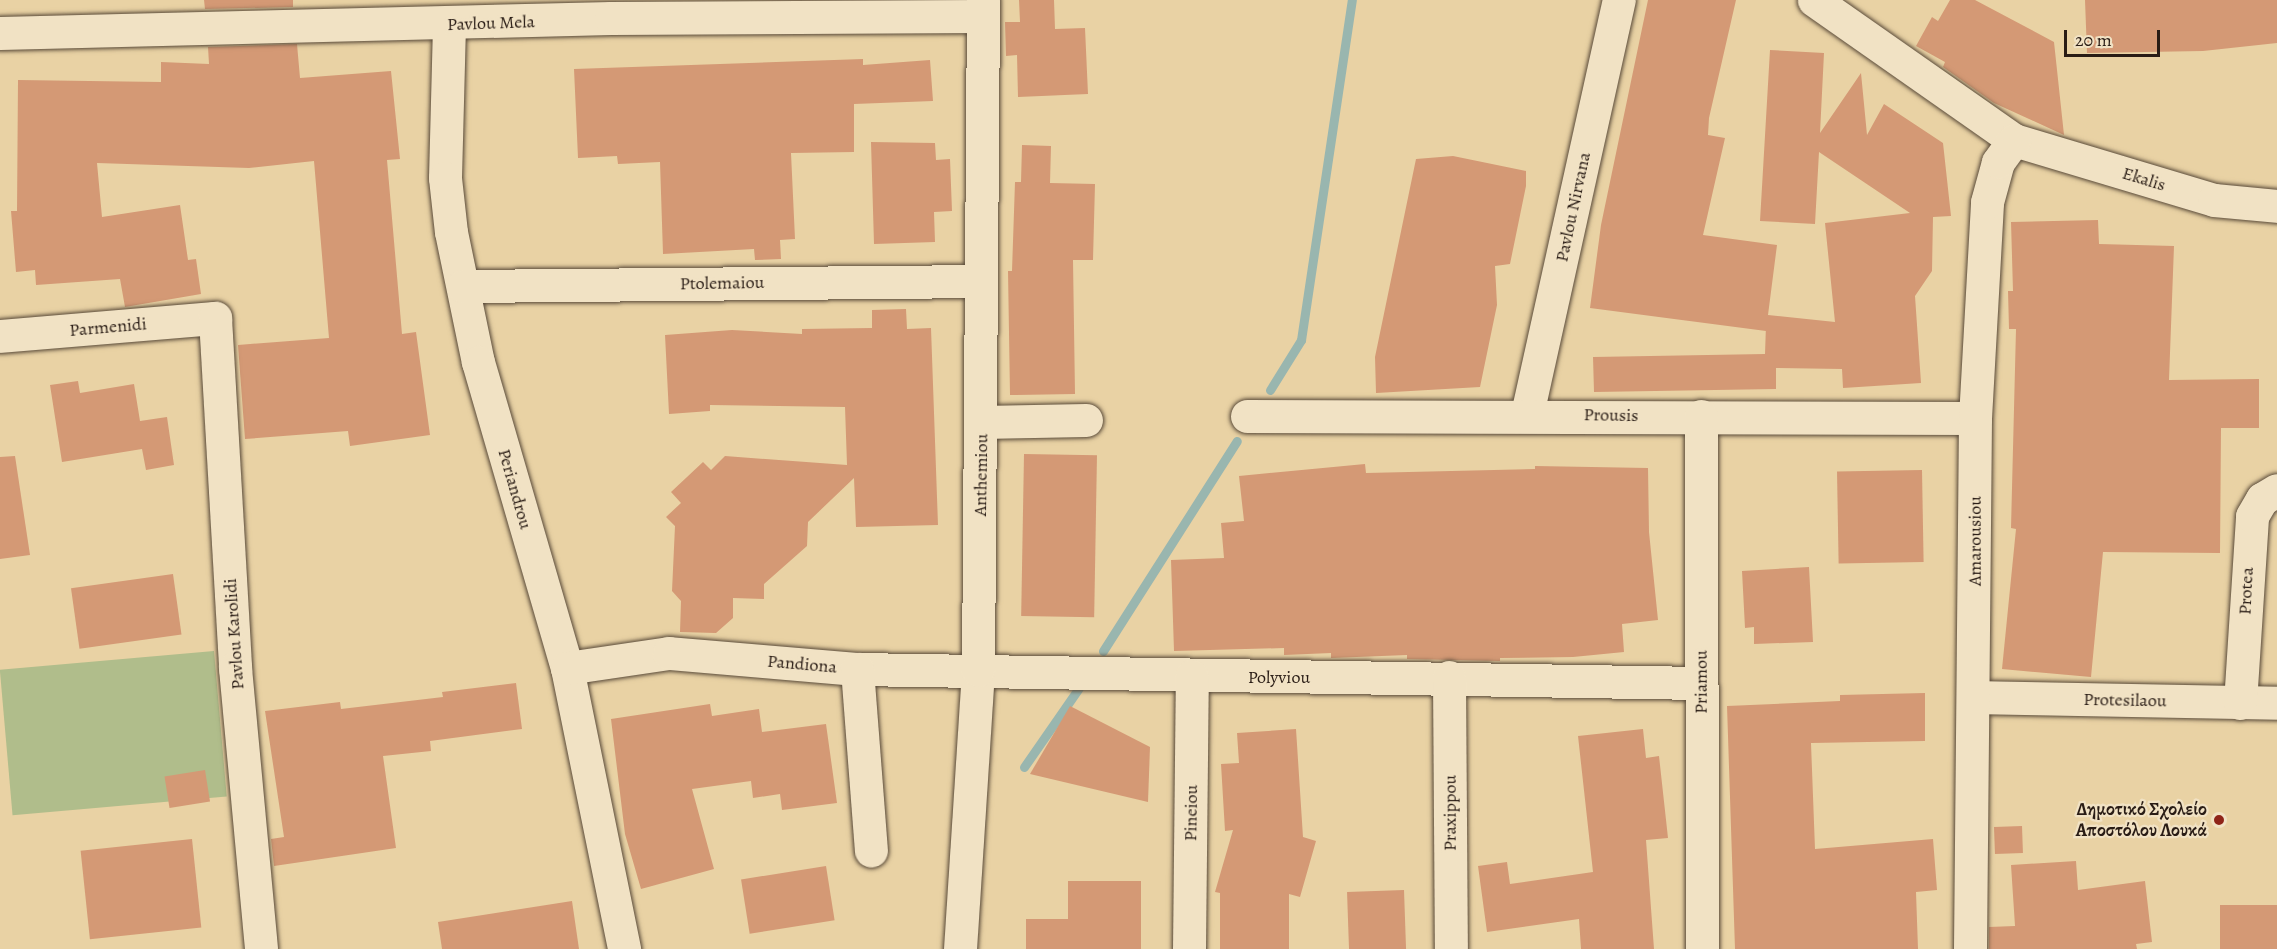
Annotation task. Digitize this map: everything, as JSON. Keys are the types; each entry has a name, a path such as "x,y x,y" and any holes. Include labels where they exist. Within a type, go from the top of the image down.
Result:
{"street":[{"name":"Pavlou Nirvana","path":"1527,414 1619,0"},
{"path":"1814,0 2014,140"},
{"name":"Pavlou Mela","path":"0,33 449,25 611,9 983,8"},
{"name":"Anthemiou","path":"960,949 978,670 983,8"},
{"name":"Periandrou","path":"449,25 445,178 463,286 478,362 567,668 624,949"},
{"name":"Ekalis","path":"2014,140 2214,200 2277,206"},
{"name":"Amarousiou","path":"1970,949 1975,418 1987,202 1998,162 2014,140"},
{"name":"Ptolemaiou","path":"463,286 980,281"},
{"name":"Parmenidi","path":"0,336 215,318"},
{"name":"Pavlou Karolidi","path":"215,318 235,668 261,949"},
{"name":"Prousis","path":"1247,416 1527,414 1975,418"},
{"name":"Priamou","path":"1701,416 1702,949"},
{"path":"981,422 1086,420"},
{"name":"Protea","path":"2240,703 2252,516 2262,499 2277,490"},
{"name":"Pandiona","path":"567,668 669,653 857,669 871,850"},
{"name":"Polyviou","path":"857,669 1701,683"},
{"name":"Pineiou","path":"1189,949 1192,676"},
{"name":"Praxippou","path":"1449,678 1451,949"},
{"name":"Protesilaou","path":"1974,697 2277,703"}],"green space":[{"path":"214,651 227,796 13,815 0,670"}],"building":[{"path":"204,0 293,0 293,7 205,9"},
{"path":"1019,0 1054,0 1055,29 1085,28 1088,94 1018,97 1017,55 1006,56 1005,22 1020,22"},
{"path":"1648,0 1736,0 1709,118 1708,135 1725,138 1703,235 1777,245 1768,315 1835,322 1825,223 1910,213 1819,152 1815,224 1760,221 1770,50 1824,53 1820,133 1861,73 1867,135 1884,104 1943,143 1951,216 1933,217 1932,271 1915,296 1921,383 1843,388 1842,369 1776,368 1776,389 1594,392 1593,357 1765,354 1766,331 1590,308 1601,225"},
{"path":"1950,0 1975,0 2054,42 2064,135 1994,103 1943,67 1945,62 1916,46 1932,17 1938,21"},
{"path":"2085,0 2277,0 2277,43 2203,51 2087,53"},
{"path":"297,44 300,78 391,71 400,159 387,160 402,334 416,332 430,435 350,446 348,431 245,439 238,345 329,338 314,161 249,168 97,163 102,217 180,205 188,260 196,259 201,294 125,307 120,279 36,285 35,270 16,272 11,211 17,211 18,80 161,82 161,62 209,64 208,47"},
{"path":"863,59 863,65 930,60 933,101 854,104 854,152 791,153 795,239 780,240 781,259 755,260 754,249 663,254 660,162 618,164 617,156 578,158 574,69"},
{"path":"871,142 935,143 936,160 950,159 952,211 934,212 935,242 874,244"},
{"path":"1022,145 1051,146 1050,183 1095,184 1093,260 1073,260 1075,394 1010,395 1008,271 1012,271 1015,182 1021,182"},
{"path":"1453,156 1526,171 1526,186 1510,264 1495,266 1497,305 1480,387 1376,393 1375,357 1416,159"},
{"path":"2098,220 2099,244 2174,246 2169,380 2259,379 2259,428 2221,428 2220,553 2103,552 2091,677 2002,669 2016,529 2011,528 2016,329 2009,329 2008,291 2013,291 2011,222"},
{"path":"906,309 907,329 931,328 938,525 856,527 854,478 808,522 807,546 764,584 764,599 733,598 733,618 716,633 680,632 681,601 672,591 675,526 666,517 681,503 671,492 703,462 711,470 725,456 847,465 845,407 710,405 710,411 669,414 665,335 732,330 802,334 802,329 872,328 872,310"},
{"path":"78,381 80,393 134,384 140,421 167,417 174,465 146,470 142,449 62,462 50,385"},
{"path":"1024,454 1097,455 1094,617 1021,616"},
{"path":"15,456 30,555 0,559 0,457"},
{"path":"1365,464 1366,473 1535,469 1535,466 1648,468 1649,532 1658,620 1622,624 1624,652 1573,657 1500,658 1500,661 1407,659 1407,655 1331,658 1331,653 1284,655 1284,648 1174,651 1171,560 1224,558 1221,523 1244,521 1239,476"},
{"path":"1922,470 1924,562 1839,563 1837,471"},
{"path":"1809,567 1813,642 1754,644 1754,627 1745,628 1742,571"},
{"path":"173,574 181,634 79,649 71,588"},
{"path":"516,683 522,729 430,741 431,751 383,756 396,848 274,866 271,839 284,837 265,711 340,702 341,709 443,697 442,692"},
{"path":"1925,693 1925,741 1811,743 1815,849 1933,839 1937,890 1916,892 1918,949 1735,949 1727,706 1840,701 1840,695"},
{"path":"710,704 712,716 759,709 762,732 826,724 837,803 782,810 780,794 753,798 751,781 692,789 714,869 641,889 625,834 611,719"},
{"path":"1070,706 1150,747 1148,802 1030,774"},
{"path":"1296,729 1303,837 1316,841 1300,897 1289,894 1289,949 1220,949 1220,893 1215,892 1233,830 1225,831 1221,764 1239,763 1237,733"},
{"path":"1643,729 1646,758 1659,756 1668,838 1646,840 1654,949 1581,949 1579,919 1487,932 1478,866 1507,862 1510,884 1593,872 1578,736"},
{"path":"205,770 210,802 170,808 165,776"},
{"path":"2022,826 2023,853 1995,854 1994,827"},
{"path":"192,839 201,928 90,939 81,851"},
{"path":"2076,861 2078,890 2145,881 2152,942 2136,944 2137,949 1989,949 1989,927 2015,926 2011,865"},
{"path":"826,866 835,920 750,934 741,879"},
{"path":"1068,881 1141,881 1141,949 1026,949 1026,919 1068,919"},
{"path":"1404,890 1406,949 1349,949 1347,892"},
{"path":"572,901 579,949 442,949 438,922"},
{"path":"2220,905 2277,905 2277,949 2220,949"}],"waterway":[{"path":"1270,390 1301,340 1352,0"},
{"path":"1103,651 1237,441"},
{"path":"1024,767 1079,688"}],"place":[{"name":"Δημοτικό Σχολείο Αποστόλου Λουκά","path":"2219,820"}]}
